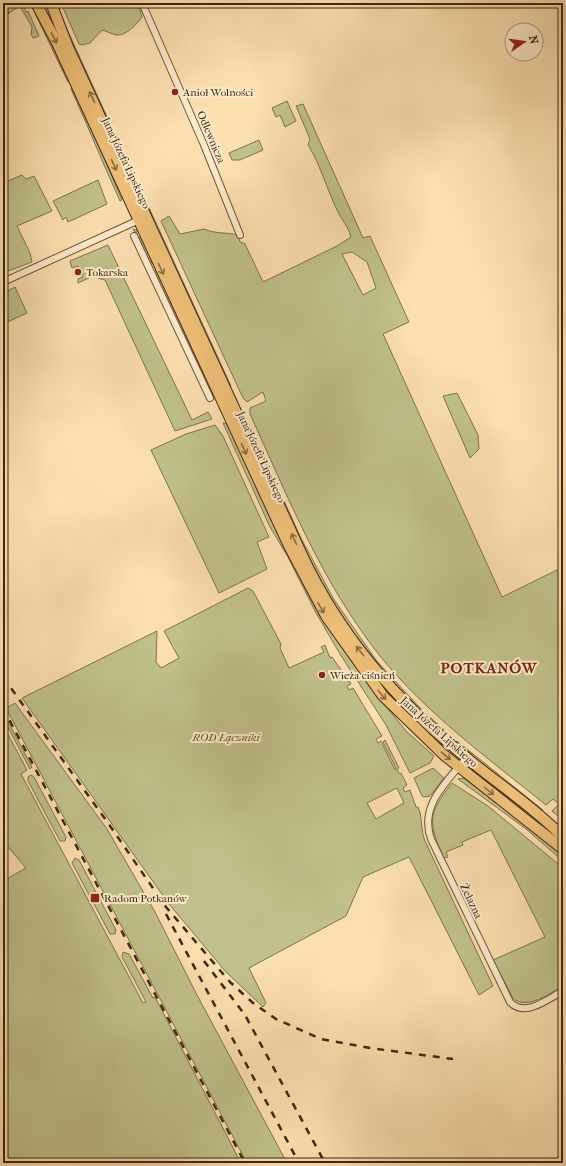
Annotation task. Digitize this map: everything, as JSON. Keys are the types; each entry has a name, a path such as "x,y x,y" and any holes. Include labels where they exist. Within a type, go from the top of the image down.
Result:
{"main road":[{"name":"Jana Józefa Lipskiego","path":"36,3 60,48 144,221 306,563 327,602 366,658 419,715 466,758 563,837"},
{"name":"Jana Józefa Lipskiego","path":"50,3 68,47 143,210 144,221 288,546 319,605 339,636 383,696 418,732 458,767 563,849"}],"street":[{"name":"Odlewnicza","path":"142,3 201,139 240,235"},
{"path":"3,282 144,221"},
{"path":"134,236 210,398"},
{"name":"Żelazna","path":"466,758 440,790 430,807 428,827 433,844 510,1002 517,1008 529,1008 563,992"}],"green space":[{"path":"3,3 22,3 26,12 28,11 39,36 33,38 31,34 32,27 20,6 3,17"},
{"path":"30,3 33,3 70,81 68,82"},
{"path":"55,3 141,191 138,192 76,58"},
{"path":"61,3 138,3 142,17 135,26 120,35 115,35 102,30 90,43 82,45 79,44"},
{"path":"74,88 122,200 120,201 71,89"},
{"path":"287,101 296,121 285,127 280,115 276,117 272,108"},
{"path":"303,104 363,238 370,236 409,322 383,334 502,597 563,567 563,820 552,811 559,804 553,799 546,805 438,717 398,677 359,628 323,569 250,414 250,408 266,401 263,392 247,402 243,398 161,221 169,216 180,234 204,229 213,232 238,235 240,242 245,244 263,282 337,246 351,237 334,204 317,161 308,145 310,139 296,106","holes":["352,252 367,262 376,288 363,295 342,254"]},
{"path":"259,140 263,150 240,160 232,160 229,153"},
{"path":"22,175 26,179 34,176 52,211 17,226 30,253 32,262 3,273 3,183"},
{"path":"98,180 107,204 68,222 66,217 63,220 53,201"},
{"path":"145,199 231,386 228,387 142,200"},
{"path":"133,229 140,231 153,263 149,262 139,238 141,236 139,232 135,232"},
{"path":"108,245 192,420 208,412 212,419 175,431 105,280 98,278 95,275 78,283 78,279 83,277 78,266 72,268 70,261"},
{"path":"157,269 215,393 211,394 154,272"},
{"path":"15,287 27,313 3,324 3,293"},
{"path":"457,393 478,435 479,449 470,458 443,396"},
{"path":"244,414 301,538 333,598 376,660 421,709 451,736 448,738 424,716 366,655 317,579 243,417"},
{"path":"223,423 227,424 313,602 369,685 406,731 434,756 430,763 410,773 386,725 340,654 316,613 288,557 270,527"},
{"path":"215,425 223,436 269,537 257,542 267,569 219,593 151,450 186,434"},
{"name":"ROD Łączniki","path":"248,588 253,591 281,644 280,648 289,668 324,652 321,647 325,645 330,658 332,657 351,684 347,686 349,690 353,688 382,736 376,739 378,743 381,741 395,770 396,768 383,742 385,740 399,768 397,770 400,774 401,773 407,785 403,788 405,792 410,790 416,807 418,807 420,811 422,832 425,841 493,986 479,995 409,857 363,877 346,916 249,968 266,1003 263,1007 225,971 169,904 22,698 157,631 156,662 161,668 179,658 164,631","holes":["397,788 404,803 376,819 367,803"]},
{"path":"363,661 444,743 442,745 383,691"},
{"path":"15,703 107,829 155,912 197,995 287,1163 247,1163 6,708"},
{"path":"3,712 32,767 30,769 3,718"},
{"path":"3,725 27,770 21,774 143,1003 146,1002 122,957 123,952 129,954 153,998 155,997 241,1163 3,1163 3,881 26,868 3,841"},
{"path":"457,741 543,810 540,812 479,764 471,754 455,744"},
{"path":"433,768 444,778 430,796 424,797 422,796 414,778"},
{"path":"473,771 541,823 563,842 563,845 472,772"},
{"path":"31,775 34,777 66,837 65,841 60,841 28,781 28,777"},
{"path":"464,778 563,854 563,861 526,829 458,779"},
{"path":"452,783 488,806 563,868 563,986 538,1000 525,1003 519,1002 513,998 493,960 545,937 491,830 462,842 463,845 446,852 448,857 444,858 435,836 433,827 434,811"},
{"path":"75,858 79,860 116,930 115,934 110,934 72,863"}],"railway":[{"path":"3,16 18,3"},
{"path":"3,677 108,823 166,907 230,982 253,1003 276,1019 321,1039 370,1048 453,1059"},
{"path":"3,708 245,1163"},
{"path":"166,914 299,1163"},
{"path":"204,961 245,1015 325,1163"}],"place":[{"name":"Anioł Wolności","path":"175,92"},
{"name":"Tokarska","path":"78,272"},
{"name":"Wieża ciśnień","path":"322,675"},
{"name":"Radom Potkanów","path":"95,898"}],"district":[{"name":"POTKANÓW","path":"489,668"}]}
